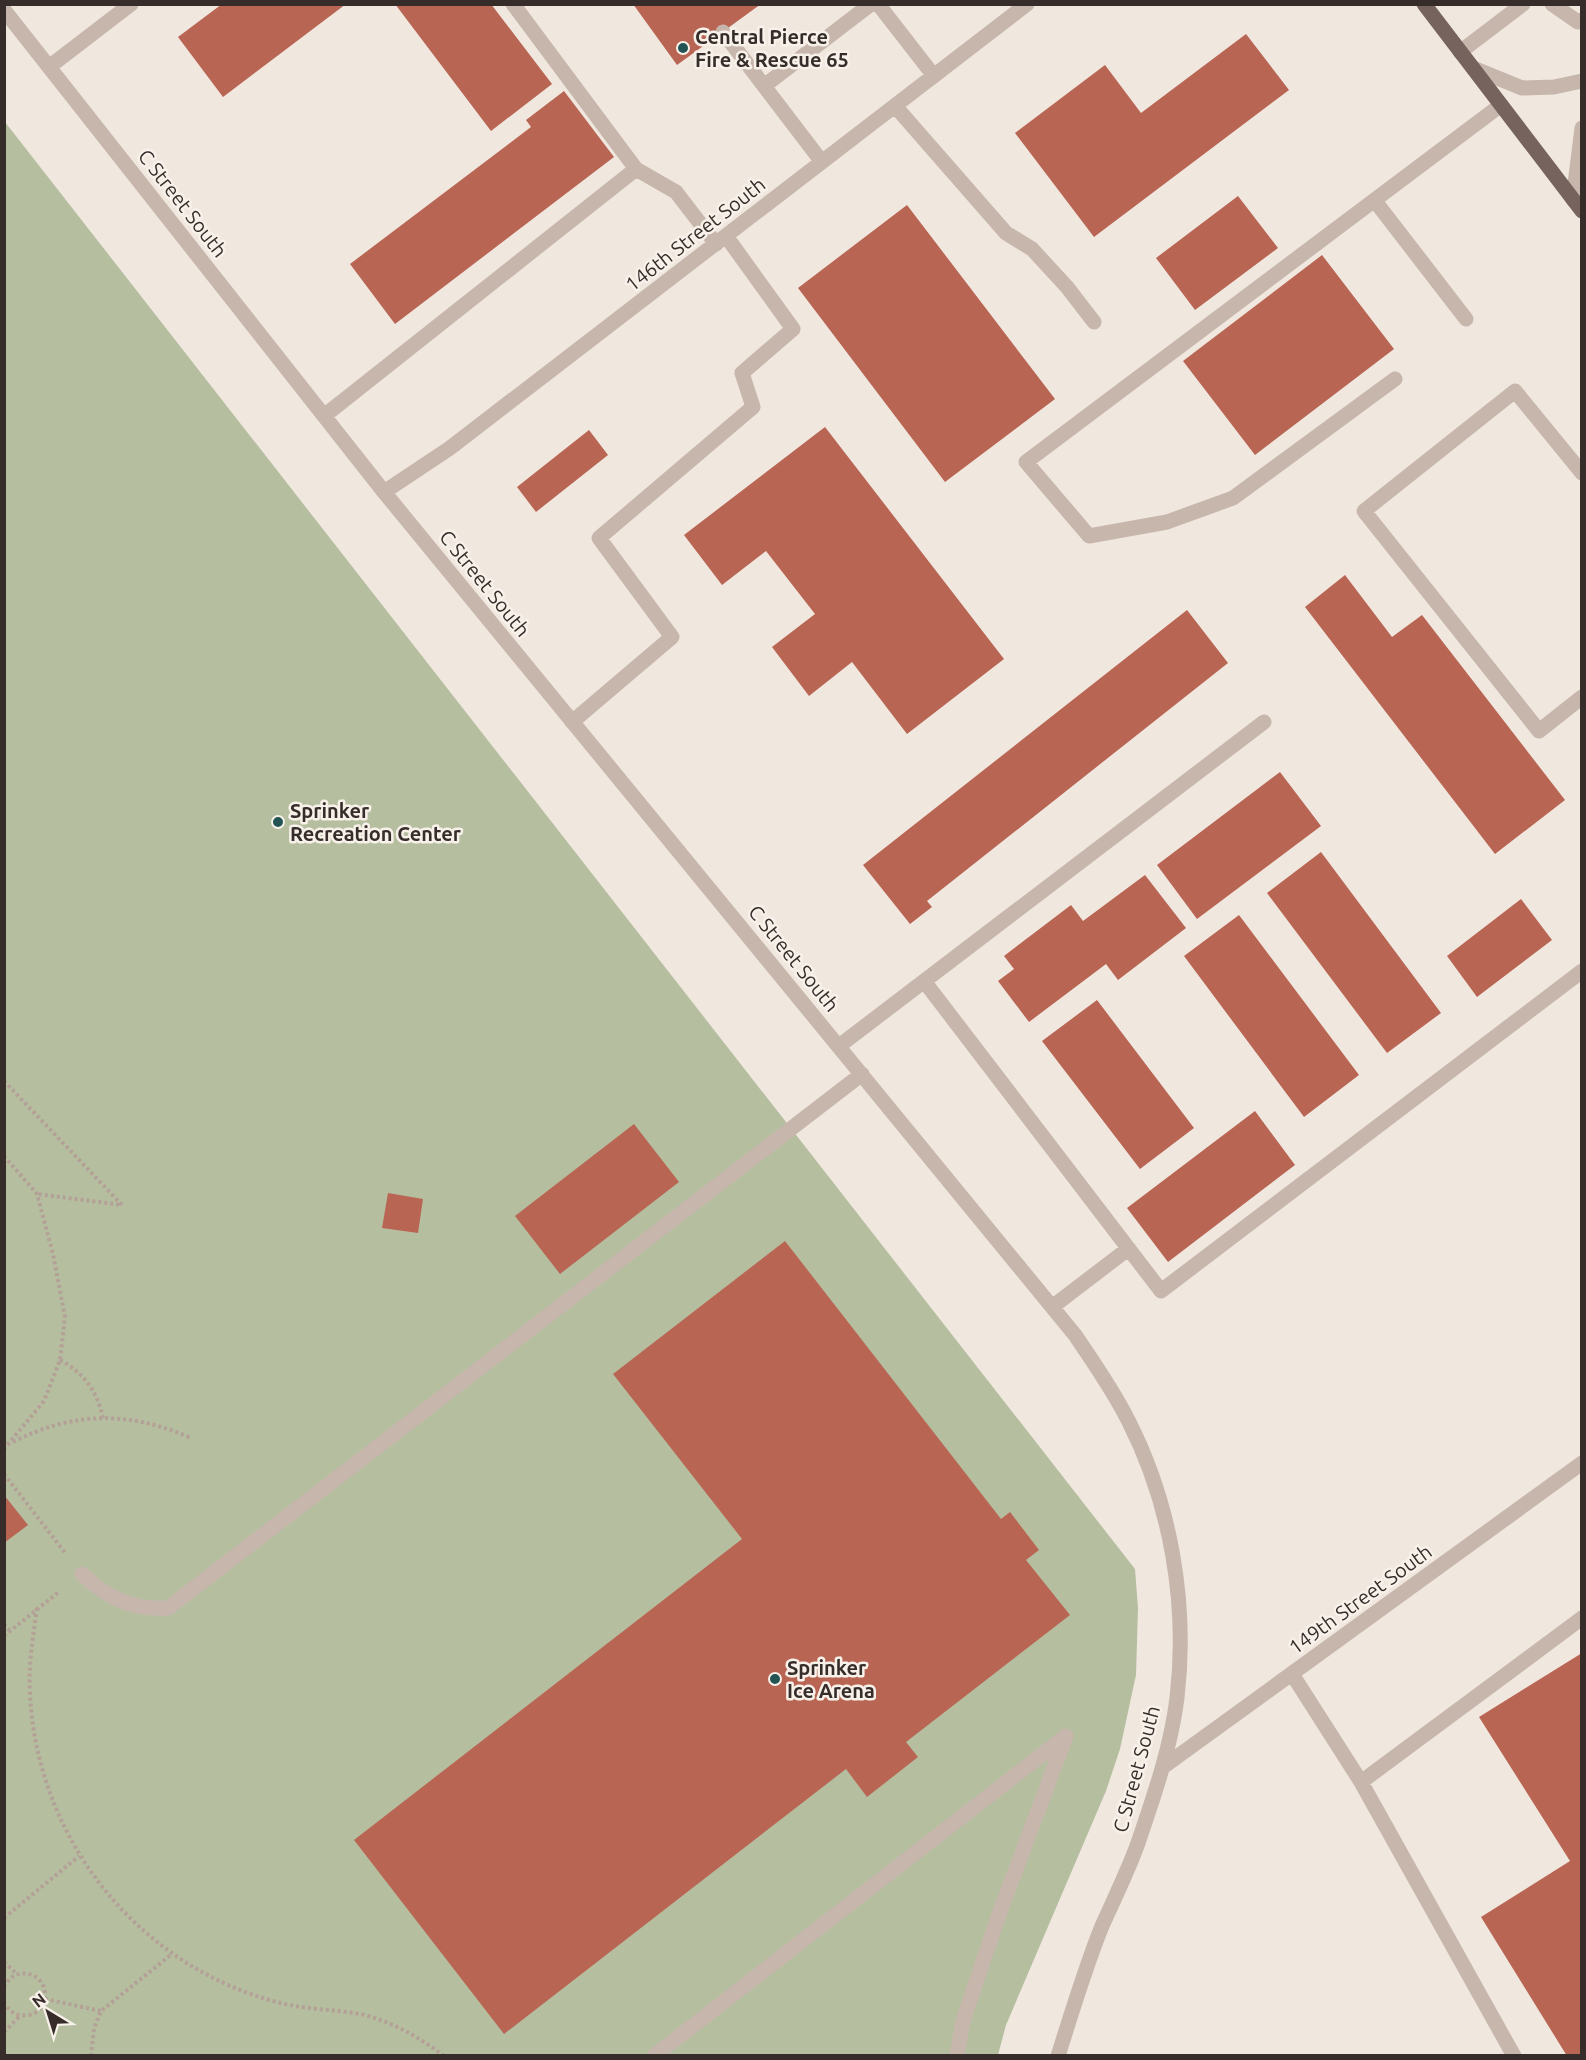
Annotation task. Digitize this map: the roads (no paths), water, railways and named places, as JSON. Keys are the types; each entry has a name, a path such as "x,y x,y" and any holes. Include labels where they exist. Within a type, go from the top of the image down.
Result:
{"main road":[{"path":"1424,4 1577,206"}],"street":[{"path":"50,67 130,4"},
{"path":"513,4 636,169 676,192 721,240 793,329 742,373 753,407 599,538 672,637 572,722"},
{"path":"764,86 871,4"},
{"path":"878,4 934,76"},
{"name":"146th Street South","path":"384,492 450,448 1028,4"},
{"path":"1460,52 1523,4"},
{"path":"1552,4 1578,22 1581,20"},
{"name":"C Street South","path":"4,10 384,492 1075,1335 1103,1375 1129,1421 1152,1476 1171,1539 1181,1653 1177,1701 1163,1767 1137,1846 1101,1929 1058,2055"},
{"path":"723,32 822,162"},
{"path":"1473,68 1522,88 1554,87 1581,81"},
{"path":"1395,380 1233,498 1167,522 1089,536 1026,462 1501,105"},
{"path":"895,106 1006,233 1032,249 1067,287 1094,322"},
{"path":"1577,206 1581,128"},
{"path":"324,416 636,169"},
{"path":"1375,201 1466,319"},
{"path":"1581,473 1515,391 1364,511 1539,731 1581,697"},
{"path":"839,1046 1264,722"},
{"path":"924,981 1161,1291 1581,971"},
{"path":"82,1574 97,1589 115,1600 135,1607 168,1608 862,1074"},
{"path":"1052,1307 1128,1249"},
{"name":"149th Street South","path":"1163,1767 1581,1463"},
{"path":"1360,1782 1581,1618"},
{"path":"1292,1674 1360,1782 1514,2055"},
{"path":"654,2055 1066,1736 998,1917 963,2020 957,2055"}],"place":[{"name":"Central Pierce Fire & Rescue 65","path":"683,48"},
{"name":"Sprinker Recreation Center","path":"278,822"},
{"name":"Sprinker Ice Arena","path":"775,1679"}]}
